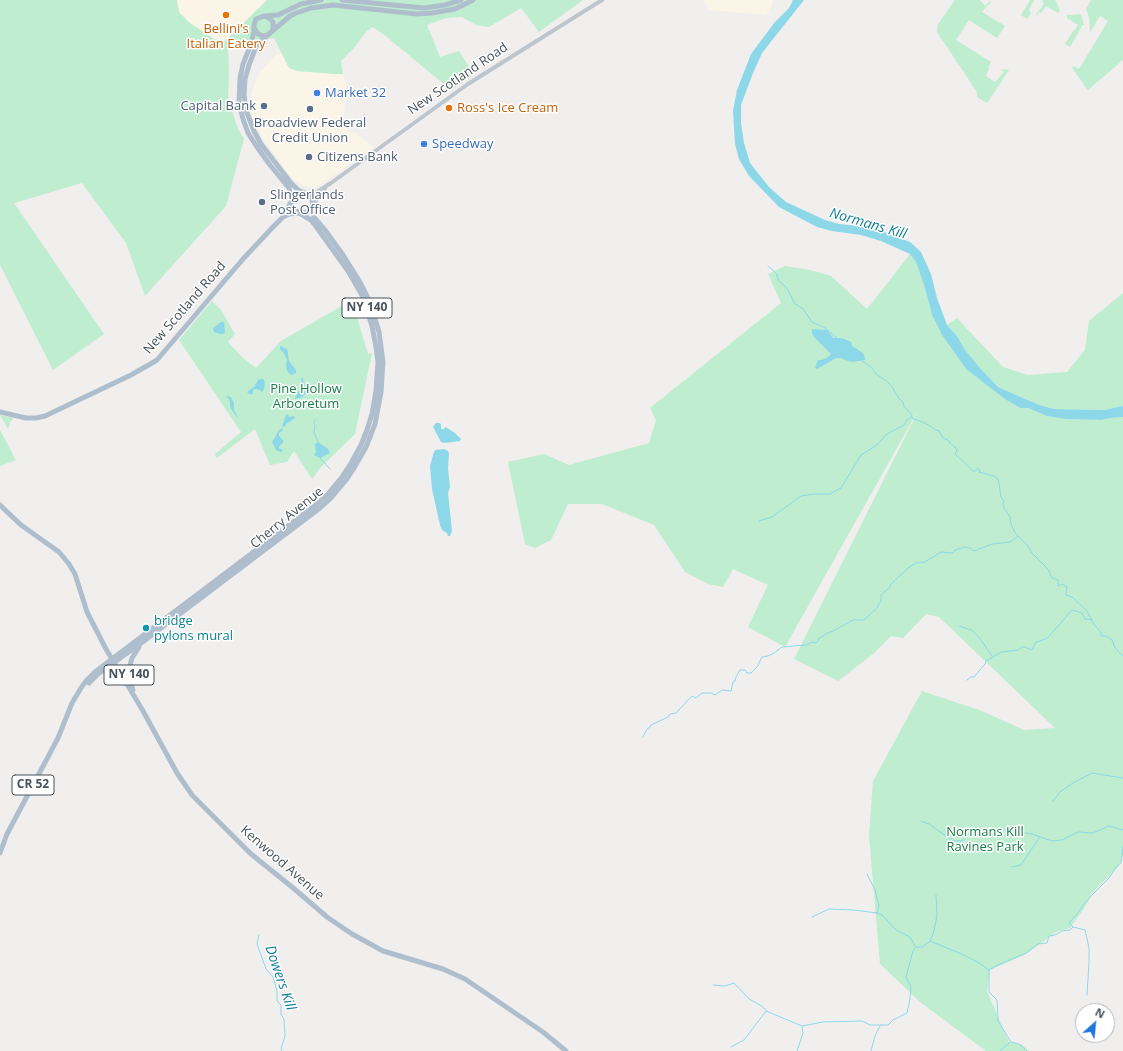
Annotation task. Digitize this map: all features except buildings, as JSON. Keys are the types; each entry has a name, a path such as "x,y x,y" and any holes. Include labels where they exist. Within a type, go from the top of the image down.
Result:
{"main road":[{"path":"301,213 294,209 289,188 252,140 245,126 239,95 240,78 243,64 251,44 256,19 264,16 278,15 302,4 321,0"},
{"path":"342,0 424,8 445,5 461,0"},
{"path":"283,217 289,214 308,212 312,207 313,200 307,193 298,190 291,183 262,144 254,131 246,110 244,87 249,65 257,44 290,16 303,10 318,6 341,6 417,14 455,9 473,0"},
{"path":"264,16 272,20 274,25 271,33"},
{"path":"254,28 261,36 271,33"},
{"path":"292,201 299,193 307,193"},
{"name":"New Scotland Road","path":"0,412 26,418 45,416 152,364 243,259 283,217 292,201"},
{"name":"Cherry Avenue","path":"0,853 8,834 45,764 67,717 87,685 113,661 326,503 354,468 366,447 379,407 383,377 382,347 377,324 370,302 360,282 343,255 314,217 312,207"},
{"name":"Cherry Avenue","path":"158,628 322,499 337,483 350,465 368,430 375,399 378,369 376,347 370,318 363,297 348,271 315,225 301,213"},
{"name":"Kenwood Avenue","path":"0,505 21,525 59,552 69,564 75,574 88,612 106,649 143,711 177,773 192,794 250,854 327,916 352,934 383,951 443,969 465,979 537,1028 566,1051"},
{"name":"NY 140","path":"142,639 132,658 129,673 132,688 143,711"}],"street":[{"name":"New Scotland Road","path":"307,193 317,192 331,183 468,84 602,0"},
{"name":"New Scotland Road","path":"312,207 331,183"}],"shaded area":[{"path":"177,0 267,0 222,44 190,23 179,12"},
{"path":"703,0 773,0 771,8 766,15 709,10"},
{"path":"281,53 289,68 297,71 343,74 347,85 344,114 342,119 348,132 357,134 374,147 315,188 303,186 294,180 287,172 263,139 251,114 251,94 259,73 277,54"}],"green space":[{"path":"0,0 177,0 179,12 190,23 222,44 267,0 583,0 539,32 521,8 489,27 476,25 462,17 446,18 427,25 440,57 459,51 474,75 451,90 382,33 372,27 341,61 343,74 297,71 289,68 274,38 228,46 228,99 238,129 244,139 226,206 145,296 126,243 82,183 14,203 104,334 53,370 0,265"},
{"path":"955,0 980,0 985,6 990,1 991,3 982,12 1005,26 997,38 969,20 956,40 991,62 986,76 995,82 1004,72 1001,69 1009,70 987,103 977,97 977,92 937,32 938,24"},
{"path":"1030,0 1034,0 1029,10 1031,13 1027,19 1021,15"},
{"path":"1055,0 1060,10 1058,13 1046,6 1036,17 1037,13 1044,4 1042,1"},
{"path":"1091,0 1123,0 1123,60 1088,90 1072,68 1073,66 1079,69 1108,21 1100,16 1090,32 1089,17 1086,9"},
{"path":"1081,14 1084,25 1082,25 1070,47 1065,44 1078,25 1067,18 1067,15"},
{"name":"Normans Kill Ravines Park","path":"910,254 916,262 932,315 942,335 966,369 1019,408 1028,408 1048,416 1066,419 1102,420 1123,417 1123,855 1118,867 1090,895 1091,896 1085,907 1070,928 1056,932 1026,954 990,970 987,991 1009,1042 1022,1045 1029,1051 986,1051 920,1002 880,964 869,835 873,781 922,691 982,711 1024,730 1055,728 939,617 926,614 903,638 891,636 873,654 838,681 794,659 920,407 785,647 748,627 768,585 733,569 723,587 708,584 685,572 654,525 602,504 568,504 551,540 535,548 525,544 508,462 544,454 569,465 649,443 656,420 650,408 781,303 768,274 785,266 810,270 831,276 867,309"},
{"path":"1123,293 1123,406 1104,410 1054,409 1039,405 998,387 964,350 957,336 947,325 957,318 1003,367 1028,375 1067,372 1085,350 1089,321"},
{"name":"Pine Hollow Arboretum","path":"352,300 368,354 372,353 355,434 321,467 312,479 294,451 287,462 270,465 255,429 217,458 215,454 241,432 179,340 212,301 221,310 235,334 228,342 243,358 256,368 281,341"},
{"path":"0,415 14,418 8,429"},
{"path":"0,430 16,460 0,466"}],"water":[{"path":"793,0 804,0 762,53 741,105 741,123 744,143 750,163 769,187 786,202 825,220 839,224 860,226 881,231 910,242 921,252 931,274 937,298 947,325 957,336 965,350 998,387 1039,405 1054,409 1104,410 1123,406 1123,417 1102,420 1066,419 1047,416 1028,408 1020,408 1005,399 966,369 942,335 932,315 916,262 910,254 881,241 861,235 832,231 817,227 779,207 749,176 739,159 735,144 733,110 737,90 751,54 775,22 789,8"},
{"path":"221,322 224,322 224,334 214,332 213,328"},
{"path":"812,329 827,330 833,338 842,338 851,342 852,346 863,353 865,360 852,362 841,358 836,358 817,369 815,368 818,360 822,360 831,354 815,338 812,333"},
{"path":"280,346 287,349 289,361 296,370 296,373 292,375 287,371 287,360 284,353 280,349"},
{"path":"302,377 306,394 296,399 295,398 302,385"},
{"path":"260,379 263,379 265,382 262,392 255,389 253,390 253,394 249,394 247,392 254,387"},
{"path":"226,397 231,397 234,403 234,410 238,418 230,407 229,399"},
{"path":"288,414 289,417 294,416 295,418 286,424 285,427 282,426 286,415"},
{"path":"436,423 440,423 441,429 444,429 445,427 455,433 461,439 460,441 445,443 441,442 433,427"},
{"path":"282,428 283,430 279,433 279,436 283,440 283,443 279,448 283,450 281,452 276,450 272,442 279,430"},
{"path":"318,442 328,449 330,453 320,458 314,455 316,452 315,444"},
{"path":"444,449 448,451 449,454 448,469 450,487 448,493 452,531 450,536 442,530 440,525 432,489 430,466 435,450"}],"waterway":[{"path":"768,266 776,273 779,281 785,286 794,303 803,309 812,322 825,328 837,338"},
{"path":"861,360 872,368 876,374 888,382 899,399 903,402 912,418 939,431 943,438 948,440 956,448 957,451 955,454 973,471 976,471 978,468 980,470 979,472 994,476 998,479 1001,497 1004,501 1004,508 1010,517 1015,533 1048,569 1052,578 1058,580 1058,586 1063,584 1067,587 1066,595 1072,597 1087,611 1095,626 1101,632 1101,636 1106,636 1112,640 1115,648 1123,656"},
{"path":"759,521 772,517 801,496 830,494 841,488 861,455 877,445 887,434 904,425 911,417"},
{"path":"316,419 314,421 314,432 318,442"},
{"path":"320,458 330,469"},
{"path":"643,737 651,725 668,717 670,714 676,713 692,696 696,698 702,693 711,693 715,695 722,690 731,691 733,682 735,681 740,670 745,670 747,673 751,673 757,667 762,657 768,656 782,647 806,645 812,642 816,643 818,639 826,634 853,620 864,620 878,607 878,604 881,602 881,595 890,587 891,584 908,568 916,563 925,562 941,552 953,553 955,550 965,547 974,551 992,544 1010,542 1017,537"},
{"path":"967,680 974,677 986,661 1001,652 1018,650 1022,647 1032,650 1036,642 1046,639 1072,610 1082,613 1085,619 1092,620"},
{"path":"959,626 972,630 992,656"},
{"path":"1053,801 1060,792 1092,773 1123,778"},
{"path":"921,821 929,824 953,841 962,841 970,833 1005,830 1032,834 1052,841 1062,840 1078,832 1093,833 1109,826 1123,830"},
{"path":"1012,867 1021,865 1039,838"},
{"path":"1027,1051 1019,1044 1011,1042 998,1021 997,1000 989,992 989,970 1026,953 1038,944 1047,943 1049,936 1055,935 1062,931 1070,930 1073,927 1069,923 1083,905 1121,863 1123,846"},
{"path":"867,874 875,890 879,906 877,913"},
{"path":"930,941 934,931 937,915 936,895"},
{"path":"812,917 829,909 877,913 882,915 896,930 910,937 915,946"},
{"path":"1073,927 1085,930 1089,948 1087,995"},
{"name":"Dowers Kill","path":"259,935 257,944 266,969 273,977 277,991 277,1001 281,1005 281,1014 284,1019 285,1036 281,1049 282,1051"},
{"path":"731,1047 744,1040 766,1011 802,1026 823,1022 862,1021 870,1025 888,1025 893,1020 907,1013 911,987 906,977 913,951 916,947 922,947 930,941 964,955 989,970"},
{"path":"713,985 725,986 734,983 749,999 766,1010"},
{"path":"797,1051 803,1033 802,1026"},
{"path":"871,1051 875,1036 880,1026"},
{"path":"1000,1051 1010,1042"}],"place":[{"name":"Bellini’s Italian Eatery","path":"226,15"},
{"name":"Market 32","path":"317,93"},
{"name":"Capital Bank","path":"264,106"},
{"name":"Ross's Ice Cream","path":"449,108"},
{"name":"Broadview Federal Credit Union","path":"310,109"},
{"name":"Speedway","path":"424,144"},
{"name":"Citizens Bank","path":"309,157"},
{"name":"Slingerlands Post Office","path":"262,202"},
{"name":"bridge pylons mural","path":"146,628"}],"water label":[{"name":"Normans Kill","path":"868,224"}]}
